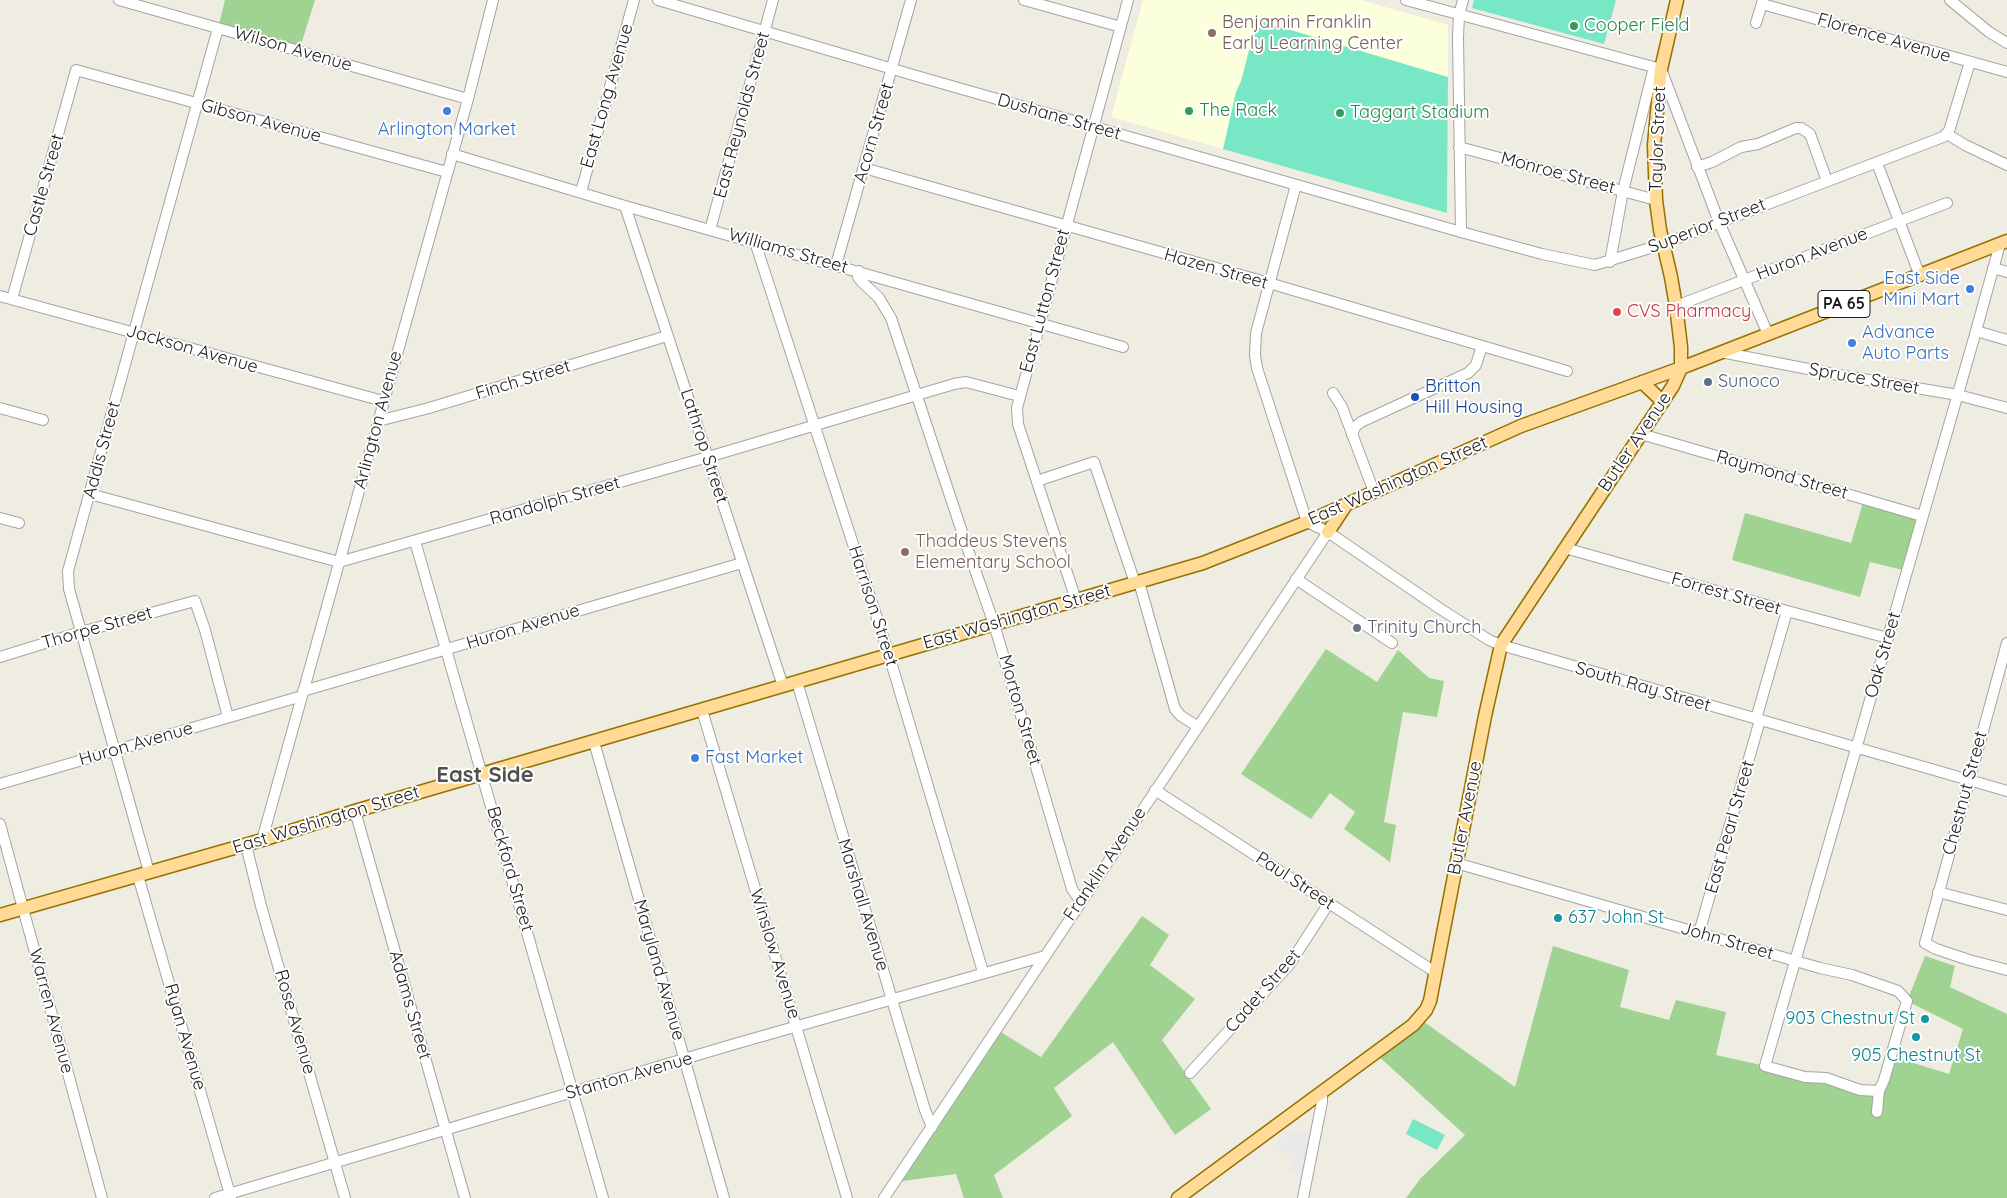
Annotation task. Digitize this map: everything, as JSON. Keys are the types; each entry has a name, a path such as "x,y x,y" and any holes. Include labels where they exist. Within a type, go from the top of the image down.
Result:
{"main road":[{"name":"Taylor Street","path":"1677,0 1658,68 1654,138 1656,200 1663,244 1672,277 1681,347 1681,368"},
{"name":"East Washington Street","path":"0,916 1229,554 1307,522 1521,426 1681,368 2004,242"},
{"name":"Butler Avenue","path":"1178,1198 1420,1018 1430,1001 1485,716 1501,645 1663,402 1681,368"},
{"path":"1642,382 1663,402"},
{"path":"1328,532 1346,504"}],"street":[{"name":"Wilson Avenue","path":"119,0 468,99"},
{"name":"Arlington Avenue","path":"262,840 468,99 493,0"},
{"name":"East Long Avenue","path":"581,192 634,0"},
{"name":"Dushane Street","path":"658,0 1461,232"},
{"name":"East Reynolds Street","path":"710,230 773,0"},
{"name":"Acorn Street","path":"836,265 911,0"},
{"path":"1024,0 1121,27"},
{"name":"East Lutton Street","path":"1076,600 1017,417 1019,396 1128,0"},
{"path":"1406,0 1658,68 1697,167 1768,334"},
{"path":"1461,232 1459,15 1463,0"},
{"path":"1950,0 1971,18 2007,43"},
{"path":"1756,23 1762,2"},
{"name":"Florence Avenue","path":"1762,2 2007,72"},
{"name":"Addis Street","path":"143,874 114,750 68,580 68,572 218,28"},
{"path":"1970,62 1947,134 1965,145 2007,165"},
{"name":"Taylor Street","path":"1610,262 1623,191 1658,68"},
{"name":"Gibson Avenue","path":"76,70 447,172"},
{"name":"Castle Street","path":"12,299 76,70"},
{"path":"1697,167 1712,162 1741,147 1758,144 1796,128 1802,128 1810,134 1827,181"},
{"name":"Superior Street","path":"1461,232 1587,265 1602,264 1663,244 1877,163 1947,134"},
{"name":"Monroe Street","path":"1459,147 1656,200"},
{"name":"Williams Street","path":"452,154 625,206 1123,347"},
{"path":"1877,163 1920,276"},
{"name":"Hazen Street","path":"864,168 1567,371"},
{"path":"1296,185 1256,333 1254,355 1307,522"},
{"name":"Huron Avenue","path":"1676,306 1947,203"},
{"name":"Lathrop Street","path":"625,206 782,686"},
{"name":"Harrison Street","path":"755,242 889,655 983,972"},
{"name":"Oak Street","path":"1879,1091 1860,1090 1826,1078 1805,1077 1765,1066 1993,268 2004,242"},
{"path":"1993,268 2007,272"},
{"name":"Morton Street","path":"859,271 858,277 879,298 891,318 918,395 994,624 1072,889 1080,902"},
{"name":"Jackson Avenue","path":"0,296 383,401"},
{"path":"1976,332 2007,340"},
{"name":"Finch Street","path":"378,421 429,408 668,336"},
{"path":"1352,434 1355,427 1361,422 1468,373 1476,365 1482,346"},
{"name":"Spruce Street","path":"1721,352 1839,375 1958,395 2007,408"},
{"name":"Randolph Street","path":"339,562 708,457 961,382 1019,396"},
{"path":"1333,392 1342,407 1374,492"},
{"path":"0,408 43,420"},
{"name":"Raymond Street","path":"1641,434 1922,516"},
{"path":"1037,481 1094,462 1137,582 1175,709 1180,716 1197,726"},
{"path":"90,494 339,562"},
{"path":"0,518 19,523"},
{"name":"South Ray Street","path":"1307,522 1328,532 1488,640 1501,645 2007,790"},
{"name":"Franklin Avenue","path":"884,1198 1328,532"},
{"name":"Beckford Street","path":"415,541 603,1198"},
{"name":"Forrest Street","path":"1565,548 1888,638"},
{"name":"Huron Avenue","path":"0,784 228,718 575,611 742,564"},
{"path":"1296,579 1392,644"},
{"name":"Thorpe Street","path":"0,657 81,632 195,601 205,630 228,718"},
{"name":"East Pearl Street","path":"1699,933 1787,611"},
{"name":"Chestnut Street","path":"2007,642 1925,943 1936,949 1968,960 2007,970"},
{"name":"Marshall Avenue","path":"797,682 925,1110 932,1127"},
{"name":"Winslow Avenue","path":"702,710 847,1198"},
{"name":"Maryland Avenue","path":"594,742 724,1198"},
{"name":"Paul Street","path":"1155,790 1435,972"},
{"name":"Adams Street","path":"355,811 466,1198"},
{"name":"Warren Avenue","path":"0,824 102,1198"},
{"name":"Rose Avenue","path":"246,845 261,906 345,1198"},
{"name":"John Street","path":"1456,863 1882,984 1898,991 1907,1001 1884,1080 1879,1091"},
{"name":"Ryan Avenue","path":"143,874 230,1196"},
{"path":"1938,892 2007,910"},
{"name":"Cadet Street","path":"1190,1072 1289,965 1329,903"},
{"name":"Stanton Avenue","path":"215,1198 230,1196 335,1162 983,972 1045,956"},
{"path":"1877,1112 1879,1091"},
{"path":"1302,1198 1322,1102 1322,1092"}],"shaded area":[{"path":"1143,0 1361,0 1448,25 1447,213 1111,117"},
{"path":"1295,1130 1312,1134 1302,1179 1287,1169 1294,1160 1274,1145"}],"green space":[{"path":"225,0 315,0 299,51 218,28"},
{"name":"Cooper Field","path":"1474,0 1616,0 1604,44 1472,8"},
{"name":"Taggart Stadium","path":"1257,20 1448,77 1447,213 1223,149 1236,92 1241,81"},
{"path":"1864,499 1922,516 1907,571 1870,562 1860,597 1732,560 1745,513 1851,543"},
{"path":"1326,649 1377,682 1398,650 1429,678 1444,681 1437,717 1403,712 1384,822 1396,825 1390,862 1344,829 1355,812 1330,793 1311,819 1241,774"},
{"path":"1142,916 1169,935 1150,965 1195,999 1162,1040 1211,1109 1175,1135 1113,1042 1054,1088 1072,1116 994,1175 1003,1198 964,1198 956,1174 895,1182 996,1029 1041,1057"},
{"path":"1553,946 1629,970 1620,1007 1669,1020 1676,1000 1726,1012 1716,1055 1879,1091 1891,1056 1949,1074 1963,1029 1907,1001 1925,956 1955,966 1950,987 2007,1014 2007,1198 1406,1198 1420,1179 1465,1135 1375,1053 1420,1019 1515,1087"},
{"path":"1413,1119 1445,1135 1437,1150 1406,1134"}],"place":[{"name":"Cooper Field","path":"1574,26"},
{"name":"Benjamin Franklin Early Learning Center","path":"1212,33"},
{"name":"Arlington Market","path":"447,111"},
{"name":"The Rack","path":"1189,111"},
{"name":"Taggart Stadium","path":"1340,113"},
{"name":"East Side Mini Mart","path":"1970,289"},
{"name":"CVS Pharmacy","path":"1617,312"},
{"name":"Advance Auto Parts","path":"1852,343"},
{"name":"Sunoco","path":"1708,382"},
{"name":"Britton Hill Housing","path":"1415,397"},
{"name":"Thaddeus Stevens Elementary School","path":"905,552"},
{"name":"Trinity Church","path":"1357,628"},
{"name":"Fast Market","path":"695,758"},
{"name":"637 John St","path":"1558,918"},
{"name":"903 Chestnut St","path":"1925,1019"},
{"name":"905 Chestnut St","path":"1916,1037"}],"district":[{"name":"East Side","path":"485,775"}]}
